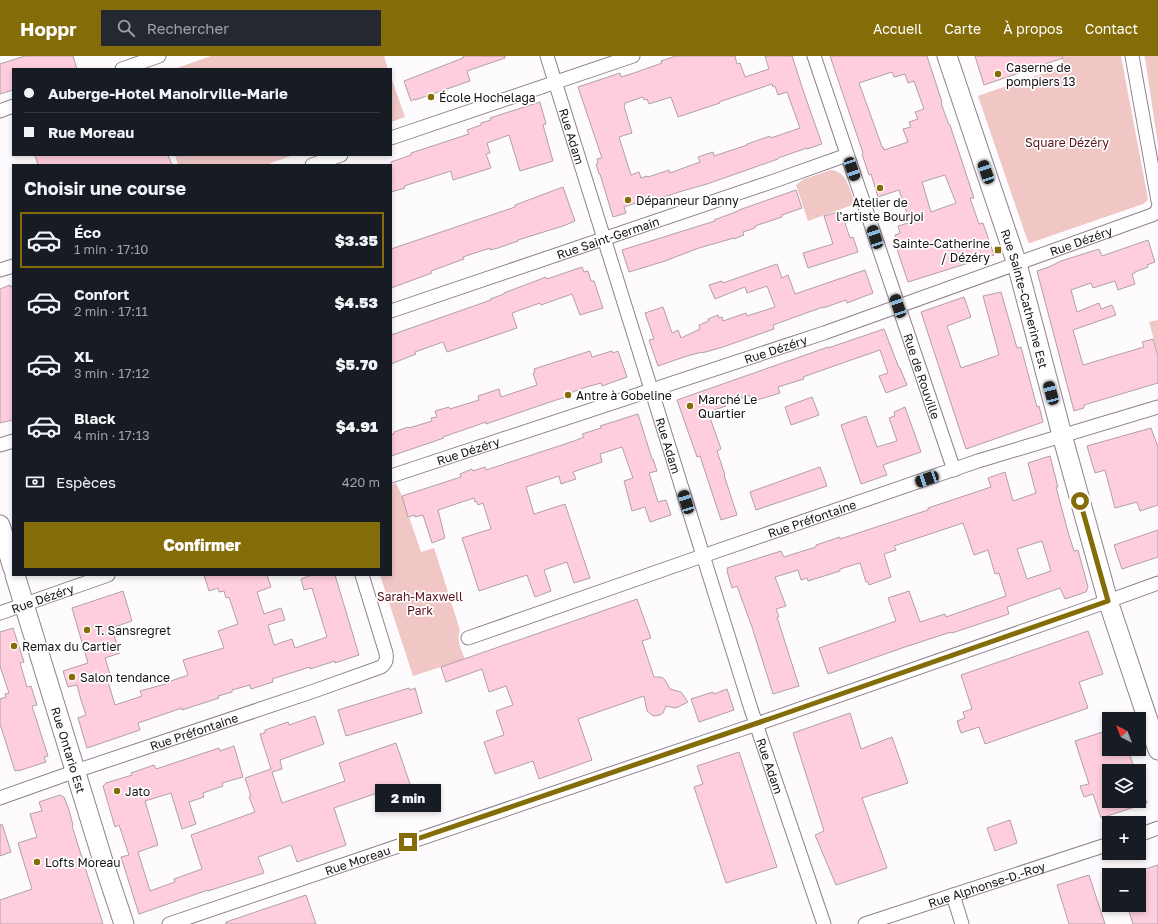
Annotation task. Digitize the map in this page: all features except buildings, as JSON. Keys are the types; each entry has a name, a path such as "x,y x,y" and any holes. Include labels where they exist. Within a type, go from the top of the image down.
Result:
{"street":[{"path":"125,68 159,56"},
{"name":"Rue Adam","path":"547,56 756,724 824,924"},
{"path":"392,138 633,56"},
{"name":"Rue de Rouville","path":"814,56 954,470"},
{"name":"Rue Sainte-Catherine Est","path":"946,56 1016,264 1108,601 1158,750"},
{"path":"1132,56 1158,207"},
{"path":"0,111 12,106"},
{"name":"Rue Saint-Germain","path":"392,311 767,184 847,155"},
{"path":"315,164 338,156"},
{"name":"Rue Dézéry","path":"392,476 824,333 1152,215 1158,207"},
{"path":"0,270 12,266"},
{"name":"Rue Préfontaine","path":"468,638 954,470 1062,435 1158,407"},
{"path":"0,445 12,441"},
{"path":"0,525 12,565"},
{"name":"Rue Ontario Est","path":"15,576 103,861 124,924"},
{"name":"Rue Dézéry","path":"0,613 105,576"},
{"name":"Rue Préfontaine","path":"0,798 362,675 381,667 386,663 386,653 362,576"},
{"name":"Rue Moreau","path":"169,924 756,724 1158,583"},
{"path":"1146,832 1158,828"},
{"name":"Rue Alphonse-D.-Roy","path":"865,924 1102,846"},
{"path":"953,895 962,924"}],"green space":[{"path":"211,56 384,56 388,68 177,68"},
{"name":"Square Dézéry","path":"1061,56 1121,56 1148,199 1143,204 1030,243 1028,242 978,96 1064,66"},
{"path":"1144,56 1158,56 1158,145 1145,58"},
{"path":"392,80 405,117 392,122"},
{"path":"175,156 291,156 268,164 178,164"},
{"path":"831,170 841,174 845,178 855,204 808,221 796,185 804,179"},
{"path":"1158,320 1158,354 1149,322"},
{"name":"Sarah-Maxwell Park","path":"396,483 402,496 421,552 434,548 460,630 459,641 465,659 413,676 380,576 392,576 392,485"}],"place":[{"name":"Caserne de pompiers 13","path":"998,74"},
{"name":"École Hochelaga","path":"431,97"},
{"name":"Atelier de l'artiste Bourjoi","path":"880,188"},
{"name":"Dépanneur Danny","path":"628,200"},
{"name":"Sainte-Catherine / Dézéry","path":"998,250"},
{"name":"Antre à Gobeline","path":"568,395"},
{"name":"Marché Le Quartier","path":"690,406"},
{"name":"T. Sansregret","path":"87,630"},
{"name":"Remax du Cartier","path":"14,646"},
{"name":"Salon tendance","path":"72,677"},
{"name":"Jato","path":"117,791"},
{"name":"Lofts Moreau","path":"37,862"}],"route":[{"path":"408,842 775,717 1108,601 1080,501"}]}
